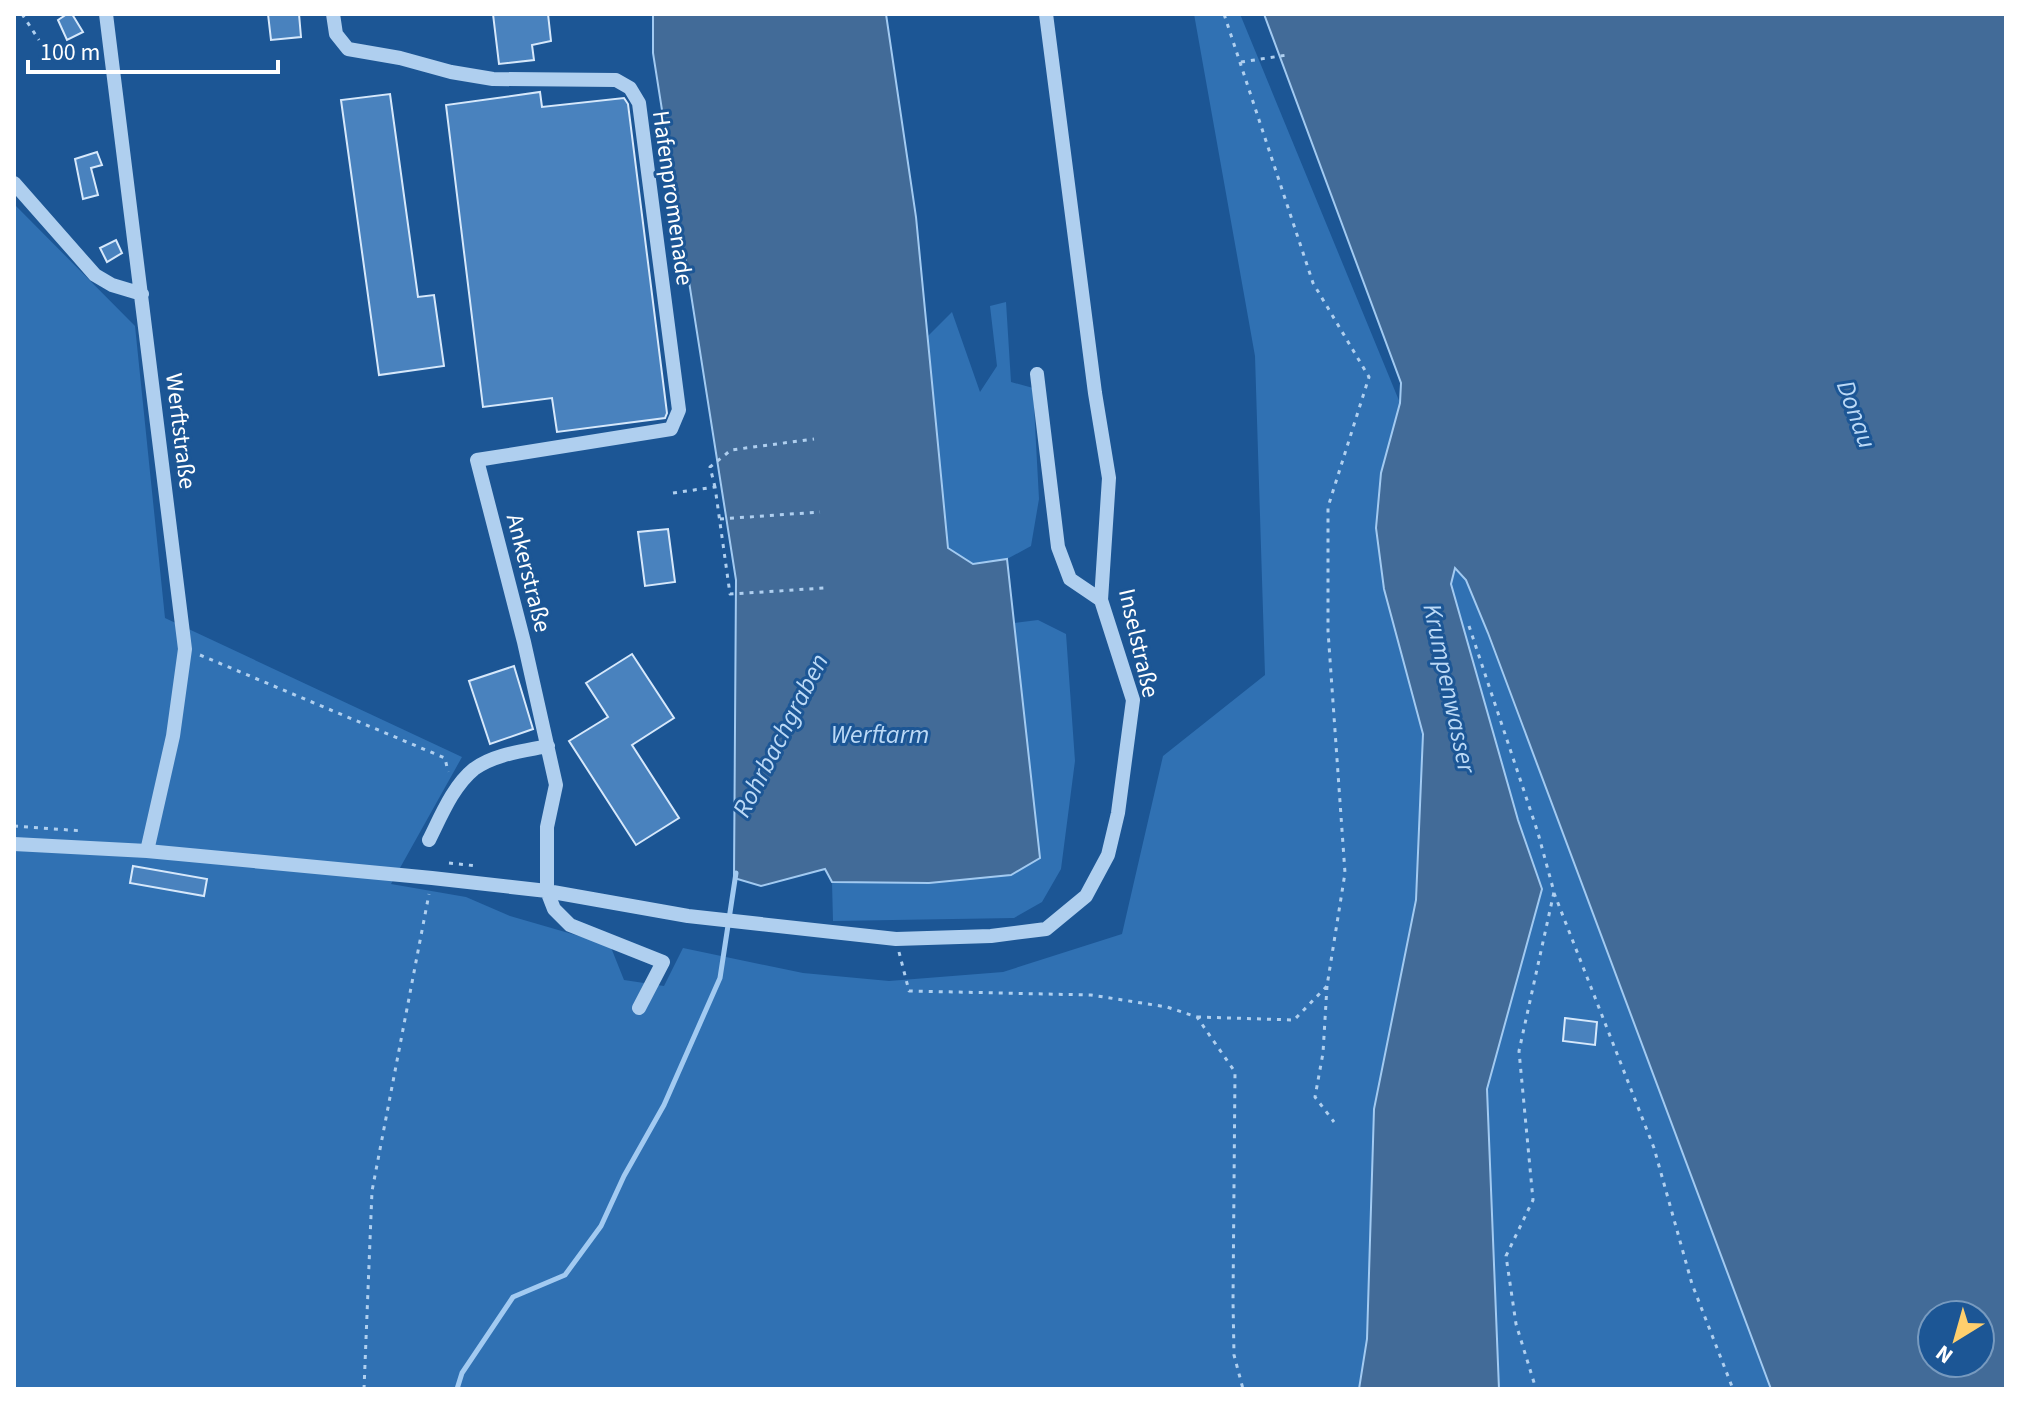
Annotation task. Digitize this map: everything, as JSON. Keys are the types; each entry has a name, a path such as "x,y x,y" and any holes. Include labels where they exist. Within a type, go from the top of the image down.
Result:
{"street":[{"name":"Werftstraße","path":"106,14 185,649 173,736 147,851"},
{"name":"Hafenpromenade","path":"333,14 336,34 348,49 493,79 616,80 630,88 639,103 679,410 671,429"},
{"name":"Inselstraße","path":"547,891 688,916 896,939 991,936 1046,929 1086,896 1108,855 1115,827 1133,700 1101,600 1109,478 1095,393 1046,14"},
{"path":"14,183 95,275 112,285 142,294"},
{"path":"1037,374 1058,547 1070,579 1101,600"},
{"name":"Ankerstraße","path":"547,891 547,827 556,785 524,642 477,460 671,429"},
{"path":"429,840 452,795 474,769 498,757 548,746"},
{"path":"14,844 147,851 547,891 554,909 570,925 663,962 639,1008"}],"path":[{"path":"22,14 39,40"},
{"path":"1224,14 1313,283 1369,377 1328,507 1328,631 1345,873 1327,986 1323,1053 1315,1097 1334,1122"},
{"path":"1241,62 1287,55"},
{"path":"814,439 731,450 710,467 730,594 825,588"},
{"path":"673,493 715,487"},
{"path":"720,519 820,512"},
{"path":"1469,626 1538,833 1554,892 1654,1148 1692,1284 1733,1389"},
{"path":"185,649 445,758 452,795"},
{"path":"364,1389 372,1191 432,878"},
{"path":"1536,1389 1516,1324 1506,1256 1533,1200 1519,1051 1554,892"},
{"path":"896,939 909,991 1091,995 1167,1007 1197,1017 1294,1020 1327,986"},
{"path":"1197,1017 1235,1072 1234,1355 1243,1389"}],"shaded area":[{"path":"1194,14 1240,14 1400,403 1381,473 1385,591 1423,734 1416,900 1374,1109 1367,1339 1359,1389 14,1389 14,204 135,326 165,618 462,757 391,884 466,897 510,916 610,945 624,980 664,986 683,948 803,973 889,981 1003,972 1122,934 1163,756 1265,675 1255,356"},
{"path":"1006,302 1011,382 1033,388 1039,499 1031,546 1007,559 973,564 948,548 928,336 952,312 980,392 997,366 990,306"},
{"path":"1454,567 1466,580 1488,633 1771,1389 1499,1389 1487,1089 1542,889 1518,820 1451,584"},
{"path":"1038,620 1066,634 1075,761 1061,869 1042,902 1014,918 833,921 832,882 929,883 1011,875 1040,858 1014,623"}],"water":[{"name":"Werftarm","path":"653,14 886,14 916,217 948,548 973,564 1007,559 1040,858 1011,875 929,883 832,882 825,869 761,886 734,878 736,580 653,53"},
{"path":"1264,14 2006,14 2006,1389 1771,1389 1488,633 1466,580 1455,568 1451,584 1518,820 1542,889 1487,1089 1499,1389 1359,1389 1367,1339 1374,1109 1416,900 1423,734 1384,589 1376,528 1381,473 1400,403 1401,383"}],"building":[{"path":"72,14 83,32 67,40 58,20"},
{"path":"268,14 299,14 301,37 271,40"},
{"path":"493,14 548,14 551,41 532,45 534,60 499,64"},
{"path":"540,92 542,107 624,98 628,104 667,413 665,418 557,432 552,398 483,407 446,105"},
{"path":"390,94 418,297 434,295 444,366 379,375 341,100"},
{"path":"97,152 102,165 91,168 98,195 83,199 75,159"},
{"path":"116,240 122,253 107,262 100,248"},
{"path":"668,529 675,582 645,586 638,532"},
{"path":"632,654 674,718 632,745 679,818 636,845 569,741 608,717 586,683"},
{"path":"514,666 533,729 490,744 469,681"},
{"path":"133,866 207,879 204,896 130,883"},
{"path":"1565,1018 1597,1022 1595,1045 1563,1041"}],"waterway":[{"name":"Rohrbachgraben","path":"457,1389 462,1373 513,1297 565,1275 601,1226 624,1176 664,1105 720,978 736,873"}],"water label":[{"name":"Donau","path":"1857,414"},
{"name":"Krumpenwasser","path":"1450,688"}]}
